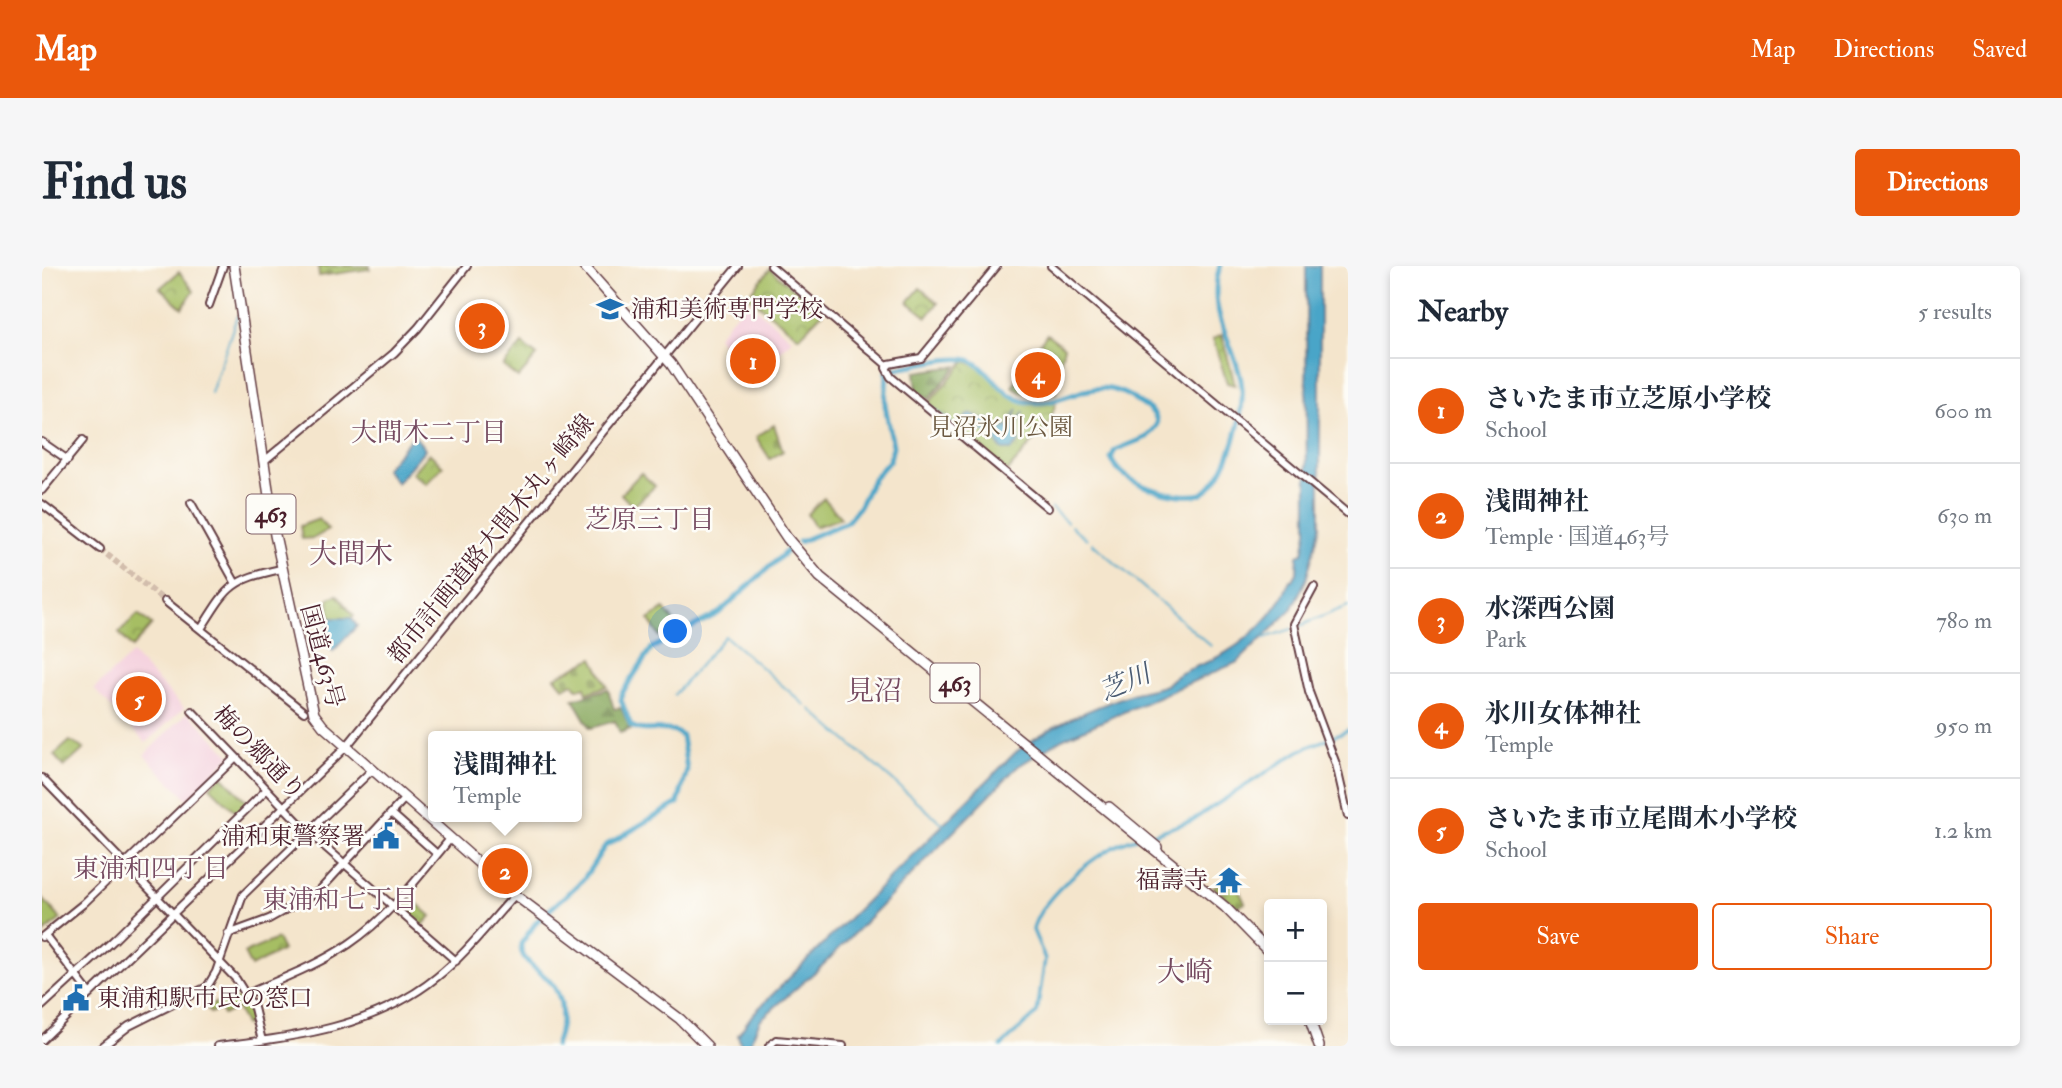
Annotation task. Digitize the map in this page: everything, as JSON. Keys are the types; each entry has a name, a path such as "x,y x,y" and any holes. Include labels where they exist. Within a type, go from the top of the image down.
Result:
{"highway":[{"name":"国道463号","path":"234,266 281,569 312,710 323,726 428,819"},
{"name":"463","path":"584,266 666,353"},
{"name":"463","path":"591,266 666,353 801,550 835,585 1243,918 1264,940"},
{"name":"国道463号","path":"431,822 514,895 680,1019 706,1046"},
{"name":"463","path":"1158,850 1240,920 1264,946"},
{"path":"1312,1025 1322,1046"},
{"path":"1316,1025 1322,1046"}],"street":[{"path":"209,305 223,266"},
{"path":"263,462 394,353 418,328 467,266"},
{"name":"都市計画道路大間木丸ヶ崎線","path":"43,1038 346,747 738,266"},
{"path":"771,266 1048,508"},
{"path":"887,369 921,358 997,266"},
{"path":"1051,266 1348,514"},
{"path":"42,490 83,440"},
{"path":"42,442 68,460"},
{"path":"191,503 236,582"},
{"path":"42,504 100,549"},
{"path":"201,629 225,592 236,582 281,569"},
{"path":"1314,587 1295,627 1309,692 1336,764 1348,816"},
{"path":"165,601 304,712"},
{"name":"梅の郷通り","path":"192,711 309,832 456,961"},
{"path":"90,995 43,936 125,864 236,757"},
{"path":"103,1046 130,1026 202,991 214,978 243,895 372,770"},
{"path":"42,778 219,961 247,994 259,1023 262,1041"},
{"path":"42,1006 116,938 267,789"},
{"path":"228,934 269,919 326,885 405,798"},
{"path":"391,813 438,854"},
{"path":"247,994 330,956 366,931 450,839"},
{"path":"218,1046 308,1034 387,1008 419,990 456,961 514,895"},
{"path":"43,1038 50,1046"},
{"path":"769,1046 776,1041 843,1046"}],"shaded area":[{"path":"747,301 792,339 750,383 717,336"},
{"path":"132,654 184,708 146,743 94,689"},
{"path":"188,712 231,756 187,799 144,755"}],"green space":[{"path":"318,266 370,266 370,269 319,276"},
{"path":"770,269 822,313 799,337 748,296"},
{"path":"179,272 194,291 182,308 160,288"},
{"path":"920,288 938,303 927,317 908,302"},
{"path":"473,308 478,310 479,315 493,311 494,321 499,327 484,346 463,320"},
{"path":"1047,334 1064,347 1060,362 1036,348"},
{"path":"1222,335 1235,385 1227,383 1213,339"},
{"path":"522,344 537,356 518,378 503,366"},
{"path":"1033,351 1060,364 1056,393 1033,395 1012,387"},
{"name":"見沼氷川公園","path":"965,361 978,366 1002,390 1021,402 1056,402 1050,422 1007,472 928,404"},
{"path":"957,366 929,399 917,391 915,372"},
{"path":"774,425 783,451 770,459 756,437"},
{"path":"429,453 443,466 426,484 412,473"},
{"path":"641,473 655,486 633,507 621,494"},
{"path":"824,498 841,518 815,527 807,514"},
{"path":"319,519 328,530 314,538 302,539 300,526"},
{"path":"337,595 354,616 352,618 330,618 329,598"},
{"path":"664,609 679,628 660,637 649,620"},
{"path":"138,614 152,625 132,648 119,633"},
{"path":"593,658 607,686 587,693 585,687 577,689 573,683 564,688 555,677"},
{"path":"608,689 614,709 621,708 631,729 620,733 615,721 590,728 573,699"},
{"path":"70,741 84,749 64,767 54,755"},
{"path":"221,775 248,803 238,814 210,787"},
{"path":"1223,881 1225,885 1236,884 1245,903 1238,907 1213,887"},
{"path":"406,894 431,916 421,927 397,906"},
{"path":"42,898 61,919 42,934"},
{"path":"277,939 283,950 251,967 244,953"},
{"path":"230,996 233,1001 244,996 255,1020 245,1025 237,1008 223,1015 220,1009 210,1013 207,1007"}],"water":[{"path":"1306,266 1320,266 1320,526 1306,580 1291,610 1238,662 1062,739 1017,767 824,964 760,1020 751,1046 741,1046 738,1035 753,1014 1016,752 1070,719 1134,693 1166,685 1181,673 1212,660 1248,637 1277,605 1290,580 1293,580 1297,573 1298,555 1303,553 1307,532"},
{"path":"1018,409 1009,429 1012,430 1024,411 1018,426 1019,442 1012,450 1003,450 997,444 996,433 1008,426"},
{"path":"972,414 983,420 992,419 994,424 988,431 989,434 964,420"},
{"path":"414,435 425,449 397,483 385,469"},
{"path":"329,618 351,618 357,626 333,651 325,643"}],"waterway":[{"path":"799,542 847,522 859,507 873,479 890,460 893,446 885,405 887,372 943,360 972,361 1012,396 1028,402 1058,400 1096,389 1109,389 1124,394 1152,412 1157,424 1147,437 1115,450 1111,458 1116,468 1125,476 1150,488 1178,495 1202,494 1212,485 1228,458 1241,409 1241,380 1218,311 1216,297 1220,266"},
{"path":"211,393 237,316"},
{"path":"896,378 962,432"},
{"path":"1051,508 1067,522"},
{"path":"1071,526 1087,539"},
{"path":"1092,543 1211,646"},
{"path":"555,1046 561,1021 561,1002 547,978 529,963 521,944 537,921 583,880 605,846 678,803 687,770 682,736 670,730 643,730 631,726 621,700 622,693 652,648 719,613 790,548"},
{"path":"1297,627 1348,606"},
{"path":"1264,638 1292,629"},
{"path":"674,695 725,636 805,705"},
{"path":"810,709 944,825"},
{"path":"1147,836 1191,821 1299,751 1348,730"},
{"path":"1001,1046 1037,1013 1045,959 1033,930 1047,903 1091,862 1107,851 1136,838"}],"tunnel":[{"path":"100,549 165,601"}],"place":[{"name":"浦和美術専門学校","path":"610,309"},
{"name":"水深西公園","path":"482,326"},
{"name":"さいたま市立芝原小学校","path":"753,361"},
{"name":"氷川女体神社","path":"1038,375"},
{"name":"さいたま市立尾間木小学校","path":"139,699"},
{"name":"浦和東警察署","path":"386,836"},
{"name":"浅間神社","path":"505,871"},
{"name":"福壽寺","path":"1229,880"},
{"name":"東浦和駅市民の窓口","path":"76,998"}],"district":[{"name":"大間木二丁目","path":"429,433"},
{"name":"芝原三丁目","path":"650,520"},
{"name":"大間木","path":"351,554"},
{"name":"見沼","path":"874,691"},
{"name":"東浦和四丁目","path":"151,869"},
{"name":"東浦和七丁目","path":"340,900"},
{"name":"大崎","path":"1185,972"}],"water label":[{"name":"芝川","path":"1125,683"}]}
